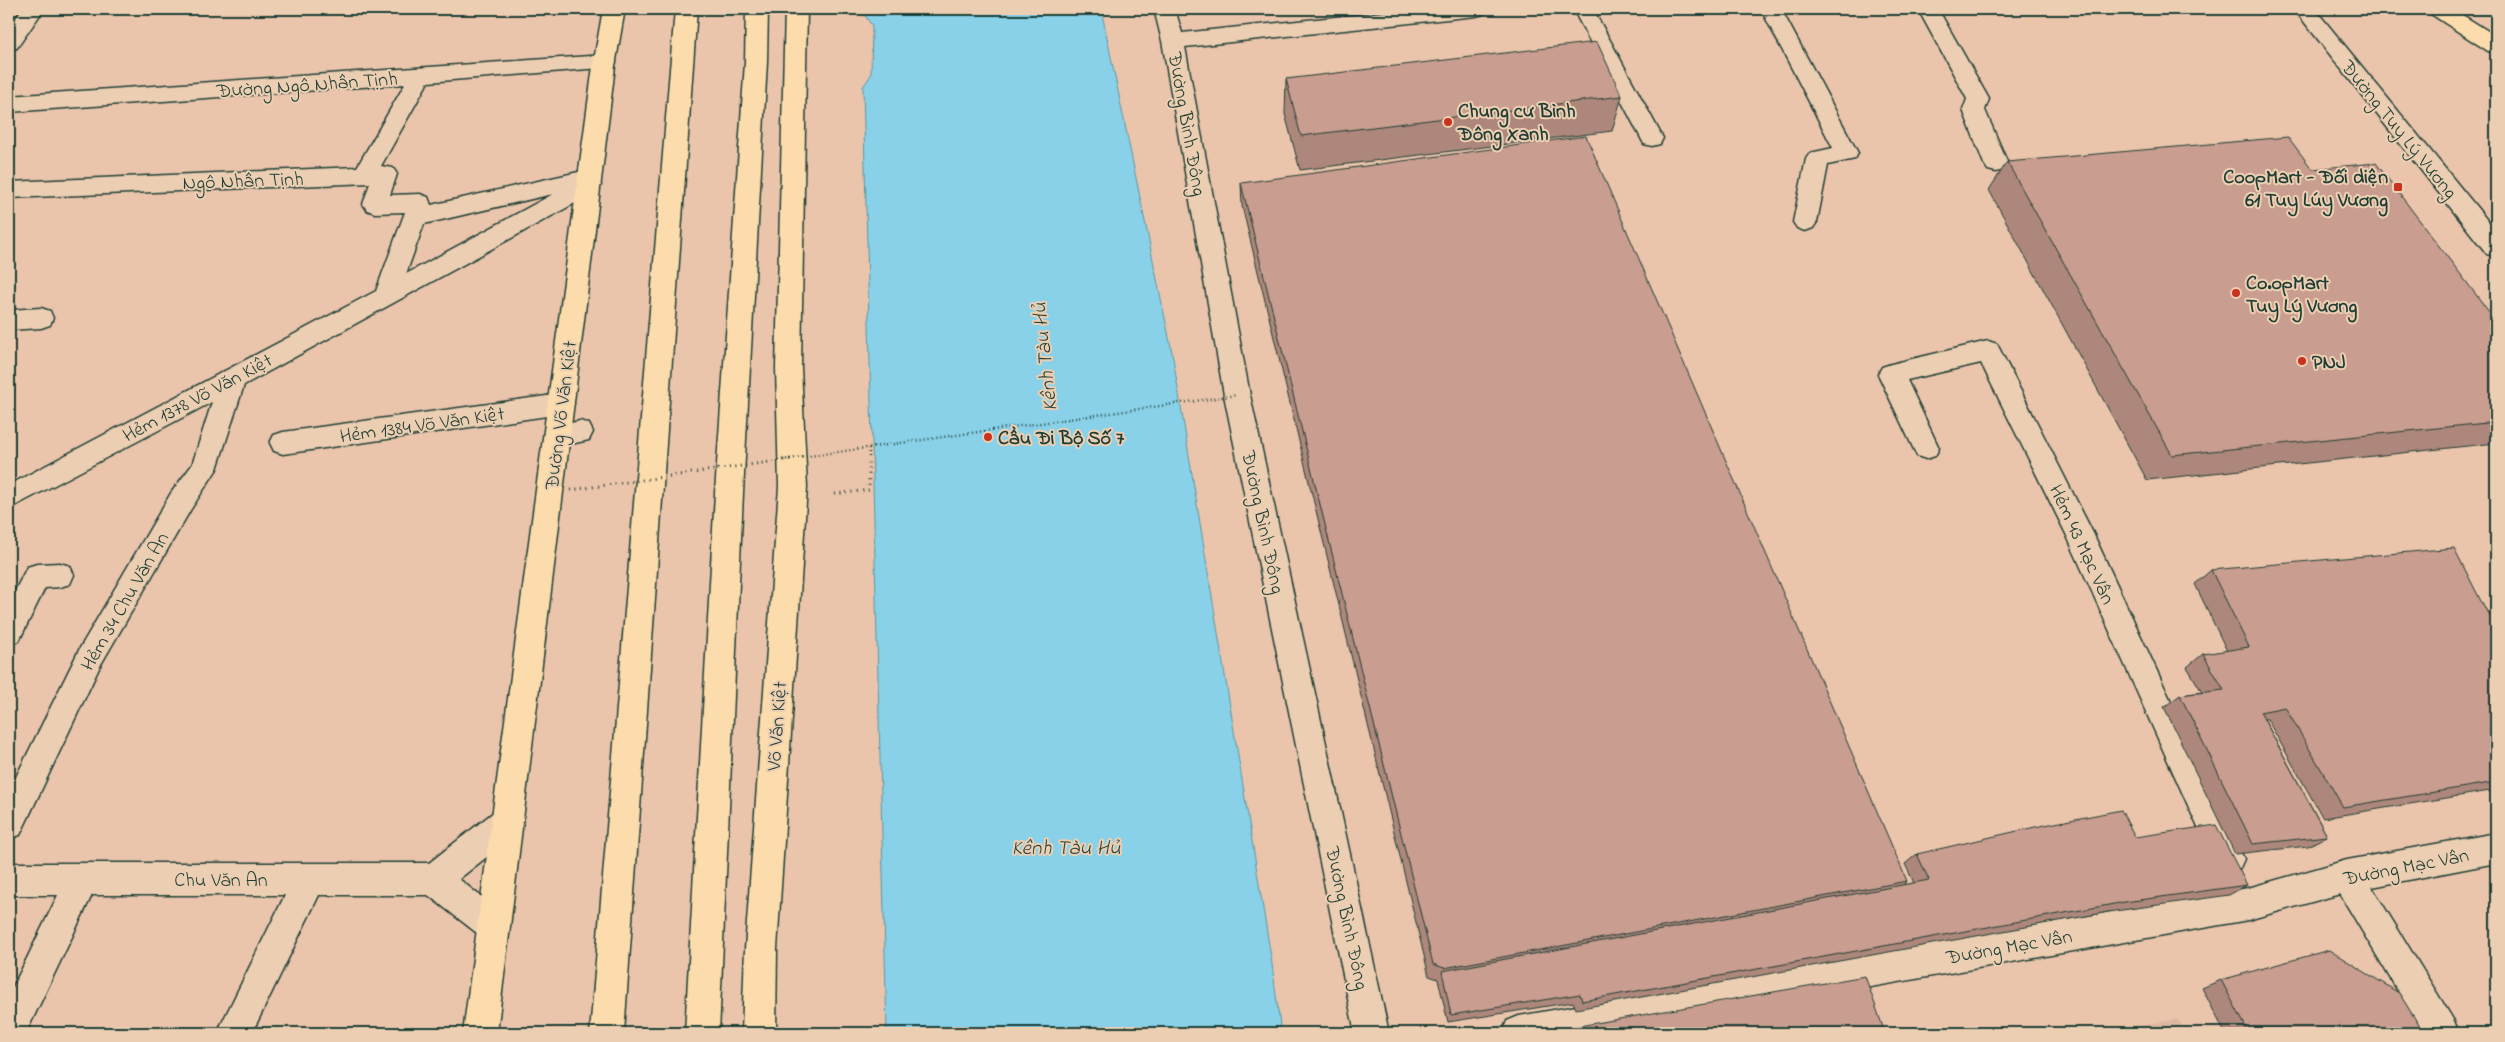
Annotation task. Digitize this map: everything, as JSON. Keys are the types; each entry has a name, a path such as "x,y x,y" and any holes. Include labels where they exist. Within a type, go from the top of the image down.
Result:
{"main road":[{"name":"Đường Võ Văn Kiệt","path":"506,822 568,434 561,404 605,62 614,9"},
{"path":"607,1033 686,9"},
{"path":"702,1033 733,423 756,62 757,9"},
{"name":"Võ Văn Kiệt","path":"759,1033 761,949 794,487 788,418 789,264 797,86 796,9"},
{"path":"2438,9 2496,46"},
{"path":"480,1033 506,822"}],"street":[{"path":"9,43 33,9"},
{"name":"Đường Bình Đông","path":"1165,9 1173,41 1237,395 1372,1033"},
{"path":"1173,41 1476,9"},
{"path":"1583,9 1652,138"},
{"path":"1771,9 1847,154 1818,159 1805,222"},
{"path":"1928,9 1978,100 1974,110 1996,164"},
{"name":"Đường Tuy Lý Vương","path":"2304,9 2496,248"},
{"name":"Đường Ngô Nhân Tịnh","path":"9,104 605,62"},
{"path":"364,175 420,76"},
{"path":"364,175 385,174 375,204 420,203 417,217 386,297"},
{"name":"Ngô Nhân Tịnh","path":"9,190 364,175"},
{"path":"417,217 590,181"},
{"name":"Hẻm 1378 Võ Văn Kiệt","path":"9,498 386,297 590,181"},
{"path":"9,320 41,318"},
{"name":"Hẻm 43 Mạc Vân","path":"1926,448 1891,374 1988,351 2079,533 2248,904"},
{"name":"Hẻm 34 Chu Văn An","path":"9,824 90,657 181,501 204,469 233,378"},
{"name":"Hẻm 1384 Võ Văn Kiệt","path":"283,443 561,404"},
{"path":"9,632 37,576 60,575"},
{"path":"493,926 434,879 506,822"},
{"name":"Đường Mạc Vân","path":"1519,1033 2248,904 2347,876 2496,848"},
{"path":"2347,876 2442,1033"},
{"name":"Chu Văn An","path":"9,878 82,880 434,879"},
{"path":"234,1033 310,878"},
{"path":"9,1031 82,880"}],"path":[{"path":"571,490 1237,395"},
{"path":"868,448 869,490"}],"shaded area":[{"path":"2178,1019 2185,1033 2102,1033"}],"water":[{"name":"Kênh Tàu Hủ","path":"864,9 1101,9 1172,352 1271,957 1281,1033 887,1033 863,87 871,75 872,26 864,14"}],"building":[{"path":"1597,42 1622,96 1301,136 1286,79"},
{"path":"1586,136 1907,881 1444,968 1433,964 1241,183"},
{"name":"Co.opMart Tuy Lý Vương","path":"2288,137 2312,169 2376,163 2496,321 2496,422 2172,455 2007,162"},
{"path":"2454,548 2484,607 2496,625 2496,782 2343,807 2285,707 2260,712 2327,836 2253,844 2180,695 2224,690 2203,654 2249,647 2211,570"},
{"path":"2121,810 2135,837 2216,825 2247,885 2125,902 1582,1001 1580,994 1451,1015 1442,971 1929,880 1917,854 2035,827"},
{"path":"2329,950 2399,993 2424,1033 2249,1033 2221,980"},
{"path":"1865,976 1885,1033 1539,1033"}],"place":[{"name":"Chung cư Bình Đông Xanh","path":"1448,122"},
{"name":"CoopMart - Đối diện 61 Tuy Lúy Vương","path":"2398,187"},
{"name":"Co.opMart Tuy Lý Vương","path":"2236,293"},
{"name":"PNJ","path":"2302,361"},
{"name":"Cầu Đi Bộ Số 7","path":"988,437"}]}
